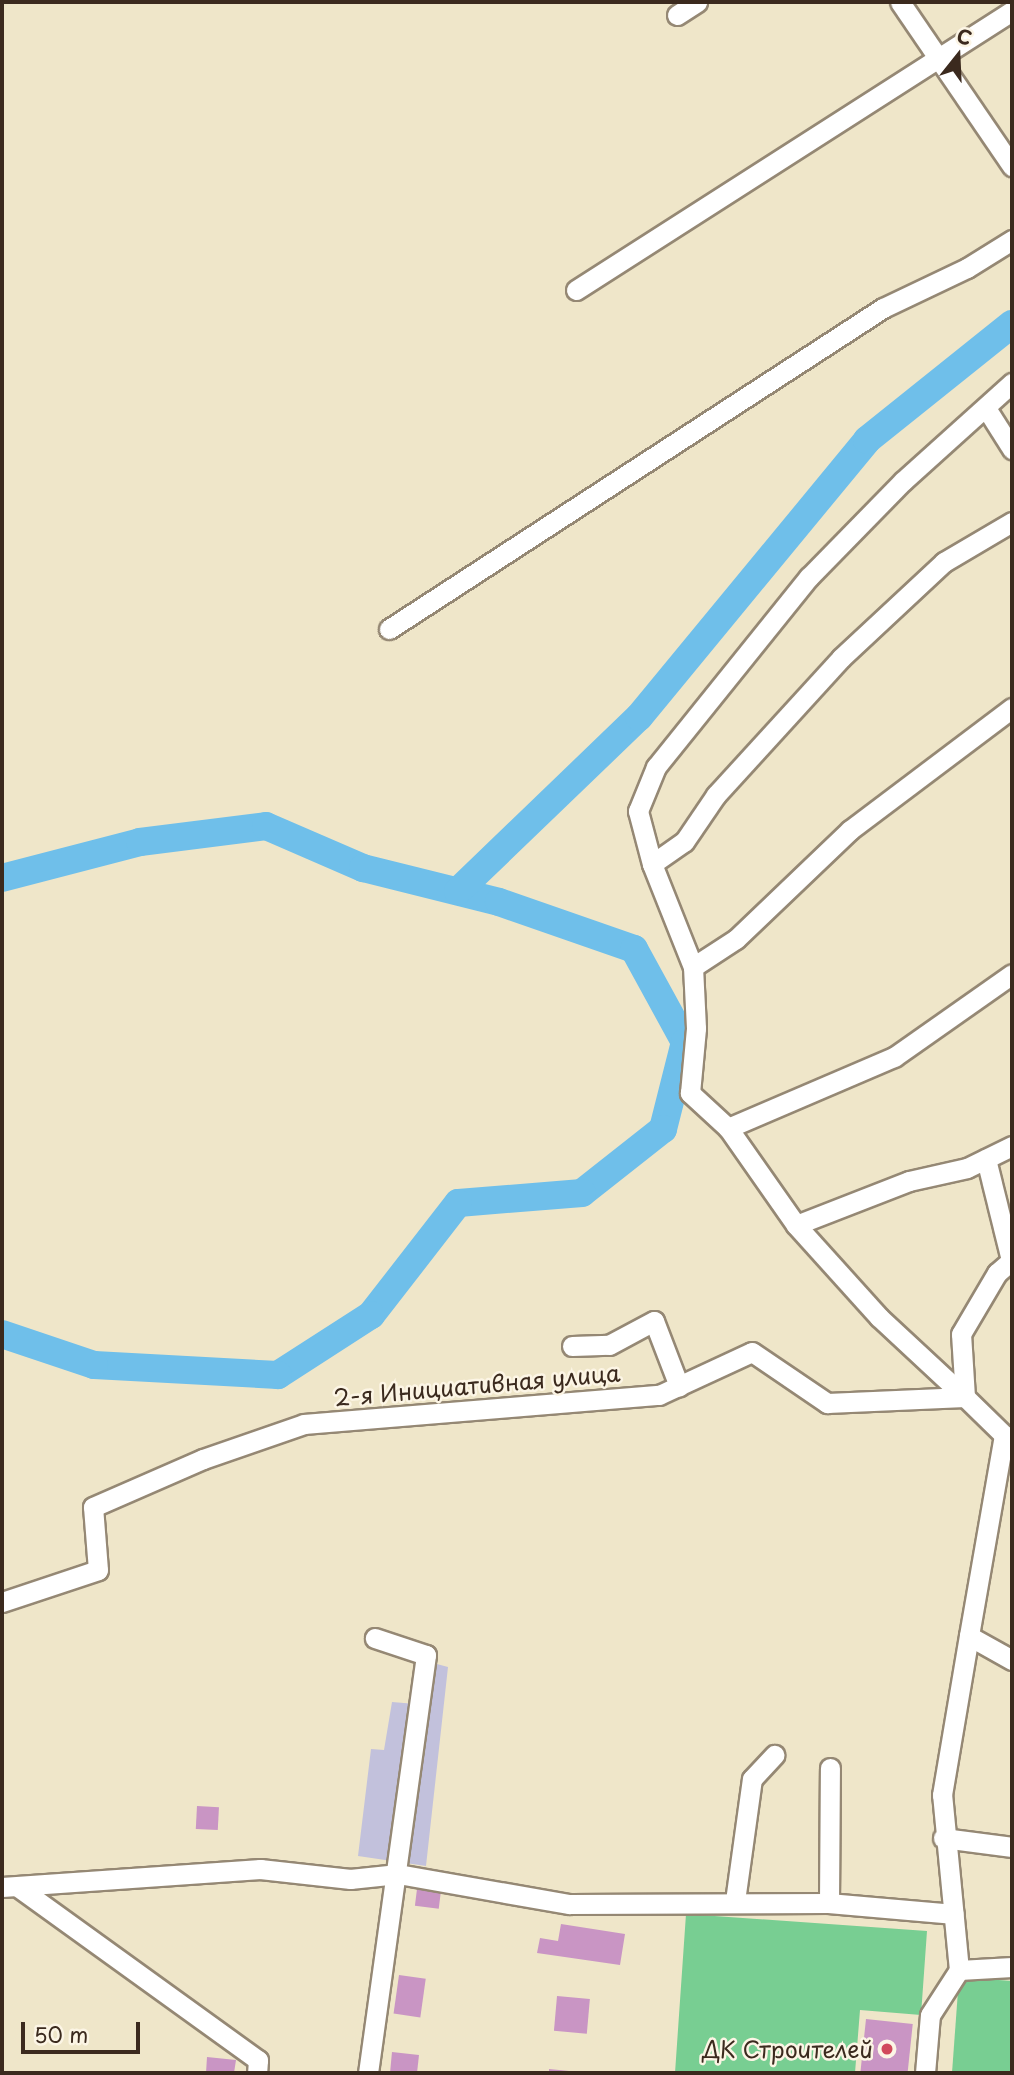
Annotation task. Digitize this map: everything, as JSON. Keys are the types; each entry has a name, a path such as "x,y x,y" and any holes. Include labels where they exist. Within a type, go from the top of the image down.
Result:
{"street":[{"path":"677,15 697,2"},
{"path":"900,2 937,60 1012,166"},
{"path":"576,290 1012,11"},
{"path":"388,629 883,308 967,268 1012,240"},
{"path":"925,2073 930,2015 959,1970 943,1838 942,1795 969,1636 1005,1469 1004,1435 878,1317 796,1225 728,1128 690,1093 696,1028 693,967 652,864 638,811 656,767 809,577 903,481 1012,383"},
{"path":"986,408 1012,449"},
{"path":"652,864 684,842 716,795 841,658 944,562 1012,522"},
{"path":"693,967 736,939 850,830 1012,708"},
{"path":"728,1128 894,1057 1012,974"},
{"path":"796,1225 909,1181 967,1168 1012,1146"},
{"path":"965,1398 961,1334 996,1273 1011,1260 986,1159"},
{"path":"572,1346 609,1345 654,1321 679,1386"},
{"name":"2-я Инициативная улица","path":"2,1602 98,1570 93,1507 202,1459 304,1424 659,1395 752,1352 827,1403 965,1398"},
{"path":"969,1636 1012,1660"},
{"path":"368,2073 398,1874 426,1655 374,1639"},
{"path":"735,1901 752,1779 774,1755"},
{"path":"829,1903 830,1768"},
{"path":"943,1838 1012,1847"},
{"path":"10,1887 260,1869 350,1879 398,1874 569,1904 735,1901 829,1903 954,1914"},
{"path":"10,1887 258,2060 257,2073"},
{"path":"959,1970 1012,1967"}],"shaded area":[{"path":"433,1663 448,1667 426,1866 358,1856 371,1749 384,1750 392,1702 428,1705"}],"green space":[{"path":"686,1914 927,1931 921,2015 860,2010 855,2073 675,2073"},
{"path":"959,1977 1012,1981 1012,2073 952,2073"}],"building":[{"path":"197,1806 219,1807 218,1830 196,1829"},
{"path":"417,1889 441,1892 439,1909 415,1906"},
{"path":"561,1924 625,1934 620,1965 537,1953 540,1938 558,1941"},
{"path":"399,1975 426,1979 420,2017 394,2014"},
{"path":"557,1996 590,1999 587,2034 554,2031"},
{"name":"ДК Строителей","path":"866,2019 913,2024 908,2073 860,2073"},
{"path":"392,2052 419,2055 417,2073 390,2073"},
{"path":"207,2057 236,2060 234,2073 206,2073"},
{"path":"549,2069 569,2071 569,2073 549,2073"}],"waterway":[{"path":"458,891 639,717 867,440 1012,324"},
{"path":"2,878 140,842 266,826 363,868 499,902 634,949 685,1042 663,1129 582,1193 458,1203 371,1315 278,1375 94,1365 2,1334"}],"place":[{"name":"ДК Строителей","path":"887,2049"}]}
